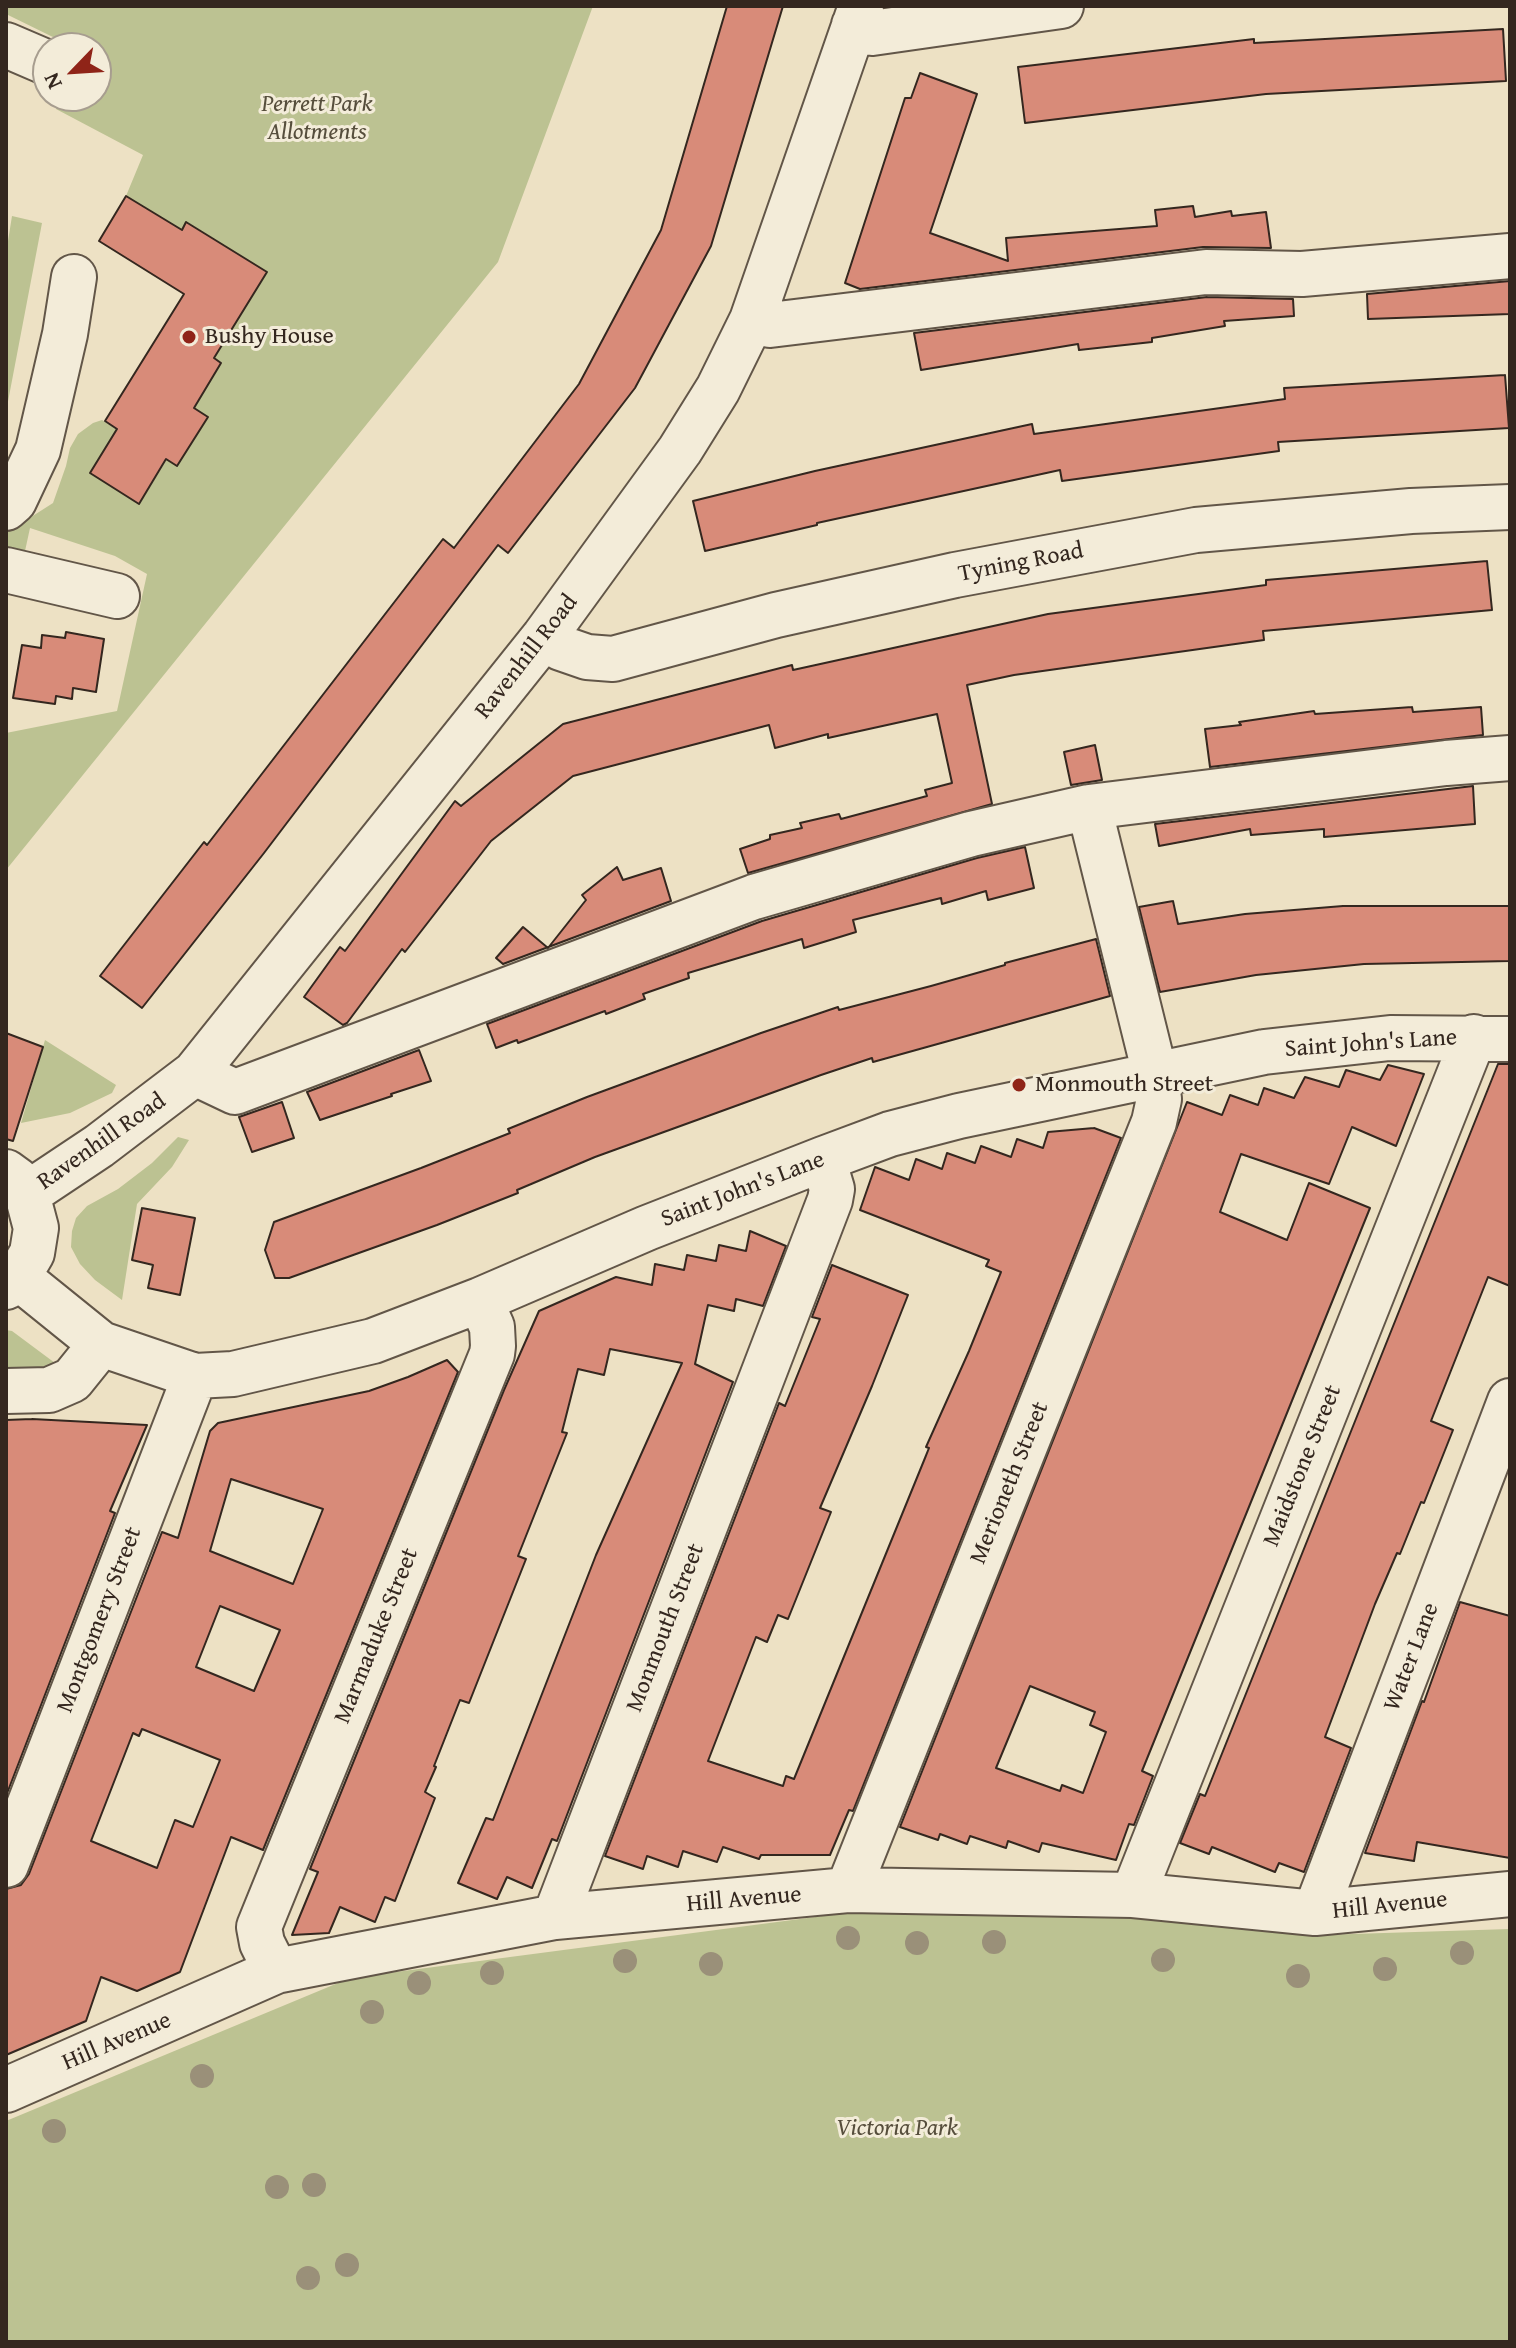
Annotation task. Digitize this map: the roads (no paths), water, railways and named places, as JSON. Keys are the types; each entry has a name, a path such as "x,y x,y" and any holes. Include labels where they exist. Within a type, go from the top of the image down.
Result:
{"street":[{"path":"857,16 872,33 1061,6"},
{"name":"Ravenhill Road","path":"17,1183 99,1146 195,1073 544,637 680,450 718,389 752,320 857,16"},
{"path":"6,45 32,56"},
{"path":"752,320 770,325 1206,272 1302,274 1510,256"},
{"path":"6,508 14,501 38,450 65,334 74,277"},
{"name":"Tyning Road","path":"544,637 561,648 587,657 613,659 791,611 955,575 1196,530 1411,511 1510,507"},
{"path":"6,570 117,596"},
{"path":"195,1073 235,1092 754,897 971,834 1089,807 1446,763 1510,758"},
{"name":"Merioneth Street","path":"848,1890 1154,1122 1159,1099 1155,1074 1089,807"},
{"name":"Saint John's Lane","path":"12,1282 101,1344 195,1376 233,1374 373,1341 480,1300 647,1228 890,1134 959,1116 1264,1052 1390,1038 1492,1038"},
{"name":"Maidstone Street","path":"1133,1895 1492,1038"},
{"name":"Monmouth Street","path":"555,1917 830,1200 832,1189 823,1159"},
{"path":"12,1282 32,1253 36,1228 17,1183"},
{"name":"Marmaduke Street","path":"276,1971 262,1943 259,1927 492,1354 492,1327 480,1300"},
{"path":"6,1391 49,1390 72,1380 101,1344"},
{"name":"Montgomery Street","path":"6,1865 195,1376"},
{"name":"Water Lane","path":"1315,1913 1510,1401"},
{"name":"Hill Avenue","path":"6,2090 276,1971 555,1917 848,1890 1133,1895 1315,1913 1510,1894"}],"place":[{"name":"Bushy House","path":"189,337"},
{"name":"Monmouth Street","path":"1019,1085"}],"park label":[{"name":"Perrett Park Allotments","path":"317,119"},
{"name":"Victoria Park","path":"897,2129"}]}
